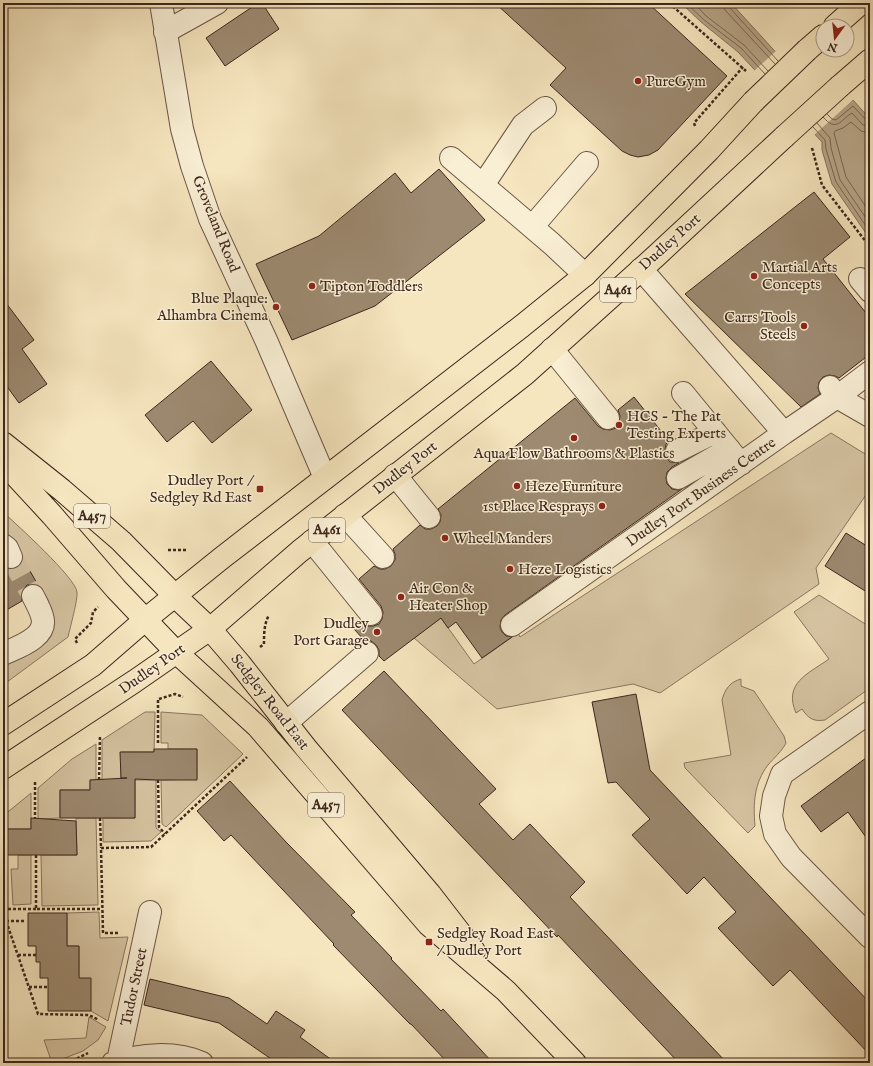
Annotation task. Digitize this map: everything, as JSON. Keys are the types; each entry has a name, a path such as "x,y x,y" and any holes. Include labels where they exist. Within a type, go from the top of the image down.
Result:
{"main road":[{"path":"844,18 861,3"},
{"name":"A461","path":"3,724 92,665 175,596 585,276 709,150 753,102 815,43"},
{"name":"Dudley Port","path":"3,768 135,681 210,629 312,541 525,374 870,60"},
{"name":"Sedgley Road East","path":"3,443 62,490 121,541 210,629 240,664 311,754 430,894 506,991"},
{"name":"Sedgley Road East","path":"3,462 52,515 116,589 176,652 258,726 429,925 506,991 575,1063"}],"street":[{"name":"Groveland Road","path":"161,3 182,129 192,166 210,219 266,340 325,478"},
{"path":"165,32 217,3"},
{"path":"482,185 523,125 545,108"},
{"path":"451,158 552,244 585,276"},
{"path":"532,227 587,163"},
{"name":"Dudley Port Business Centre","path":"521,614 551,591 648,523 735,456 784,433 641,269"},
{"path":"552,349 608,418"},
{"path":"784,433 833,392 870,372"},
{"path":"833,392 870,416"},
{"path":"678,478 735,456 683,393"},
{"path":"677,451 715,432"},
{"path":"395,475 429,517"},
{"path":"345,515 383,557"},
{"path":"312,541 371,614"},
{"path":"3,654 32,640 41,630 43,617 33,596"},
{"path":"286,722 367,653"},
{"path":"870,712 782,774 774,796 771,816 775,834 791,857 870,937"},
{"name":"Tudor Street","path":"150,912 115,1062 151,1055 177,1057 202,1063"}],"path":[{"path":"158,699 158,743"},
{"path":"99,780 100,735"},
{"path":"100,848 151,847 250,754"},
{"path":"158,780 159,827 166,834"},
{"path":"35,782 35,818"},
{"path":"100,818 103,933 124,933"},
{"path":"36,855 36,909"},
{"path":"89,1015 38,1014 3,911 36,909 102,909"},
{"path":"6,921 24,921"},
{"path":"18,955 36,955"},
{"path":"29,987 48,987"},
{"path":"68,1063 94,1050"}],"shaded area":[{"path":"831,433 870,457 870,489 816,568 819,584 660,693 633,684 497,709 414,638 441,618 474,664 518,633 520,637"},
{"path":"3,512 67,575 74,585 77,596 68,637 3,685 3,661 46,635 41,591 19,552 6,535 3,534"},
{"path":"819,595 870,627 870,688 825,720 811,719 802,709 796,713 793,703 795,687 800,680 829,659 794,612"},
{"path":"741,679 741,686 754,691 784,736 786,743 763,772 757,786 754,810 755,826 748,833 685,768 684,763 731,755 722,700 728,686"},
{"path":"145,712 155,712 154,752 121,752 121,780 102,780 102,740"},
{"path":"161,712 202,715 243,754 166,827 162,824 161,780 197,779 197,749 168,749 168,743 161,743"},
{"path":"96,744 96,780 90,780 90,790 60,790 60,818 38,819 38,788 72,759"},
{"path":"135,780 156,780 156,828 161,832 151,841 103,842 103,818 135,818"},
{"path":"31,793 31,829 3,829 3,816"},
{"path":"76,818 96,818 98,905 42,906 41,855 77,855"},
{"path":"18,855 31,855 31,904 13,905 11,869 18,869"},
{"path":"99,912 100,938 128,937 108,1021 91,1011 79,978 79,946 67,946 67,913"},
{"path":"89,1017 106,1027 98,1040 83,1051 52,1063 44,1040 86,1038"}],"water":[{"path":"681,3 731,3 834,116 853,100 870,119 870,239 832,184 822,150 822,142 738,52 701,22"}],"pier":[{"path":"777,50 835,114 851,98 853,100 813,136 754,71"}],"building":[{"path":"258,3 262,3 279,29 225,66 206,38"},
{"name":"PureGym","path":"495,3 648,3 727,76 658,150 649,155 638,157 630,155 622,151 550,85 566,68"},
{"path":"439,169 485,220 375,306 292,340 256,264 319,236 395,173 411,193"},
{"path":"814,192 850,237 823,259 870,318 870,354 839,378 829,375 823,377 819,382 818,388 820,394 801,407 685,294"},
{"path":"3,299 34,340 22,349 47,384 19,403 3,381"},
{"path":"211,361 252,410 212,443 193,421 167,442 145,415"},
{"path":"634,397 669,441 666,444 666,457 670,462 679,463 667,472 667,484 672,489 682,489 505,615 501,620 500,627 506,636 512,637 482,658 456,622 448,628 441,618 384,661 379,656 379,650 376,645 371,641 365,641 354,629 362,622 367,626 379,624 382,619 383,612 381,606 359,579 374,566 380,569 385,569 391,566 395,560 393,549 420,525 425,529 431,529 437,526 440,522 441,515 438,509 575,398 598,426 603,429 610,430 616,428 619,423 620,416 618,410"},
{"path":"846,533 870,548 870,594 825,566"},
{"path":"23,559 38,585 27,585 23,589 21,595 22,601 3,612 3,566 9,569 16,569 21,565"},
{"path":"384,671 496,789 479,804 513,840 530,824 585,882 570,897 727,1063 679,1063 558,935 557,937 342,710"},
{"path":"636,694 650,770 870,1003 870,1055 790,970 773,986 718,928 736,912 704,877 687,894 632,835 650,819 616,782 608,783 592,702"},
{"path":"154,749 197,749 197,780 135,779 135,818 60,818 60,790 90,790 90,780 127,778 121,778 120,752 154,752"},
{"path":"870,755 870,843 848,812 821,832 801,806"},
{"path":"230,781 286,842 355,912 351,915 392,958 391,959 441,1011 443,1009 493,1063 448,1063 333,945 334,944 231,835 224,841 197,811"},
{"path":"31,818 76,821 77,855 3,855 3,829 31,829"},
{"path":"28,913 67,913 67,946 79,946 79,978 91,978 91,1011 48,1011 48,978 40,978 40,962 36,962 36,946 28,946"},
{"path":"150,979 229,998 267,1024 276,1011 305,1030 300,1037 336,1063 277,1063 219,1023 144,1005"}],"tunnel":[{"path":"11,557 33,596"}],"place":[{"name":"PureGym","path":"638,81"},
{"name":"Martial Arts Concepts","path":"754,276"},
{"name":"Tipton Toddlers","path":"312,286"},
{"name":"Blue Plaque: Alhambra Cinema","path":"276,307"},
{"name":"Carrs Tools Steels","path":"804,326"},
{"name":"HCS - The Pat Testing Experts","path":"619,425"},
{"name":"Aqua Flow Bathrooms & Plastics","path":"574,438"},
{"name":"Heze Furniture","path":"517,486"},
{"name":"Dudley Port / Sedgley Rd East","path":"260,489"},
{"name":"1st Place Resprays","path":"602,506"},
{"name":"Wheel Manders","path":"445,538"},
{"name":"Heze Logistics","path":"510,569"},
{"name":"Air Con & Heater Shop","path":"401,597"},
{"name":"Dudley Port Garage","path":"377,632"},
{"name":"Sedgley Road East / Dudley Port","path":"429,942"}]}
